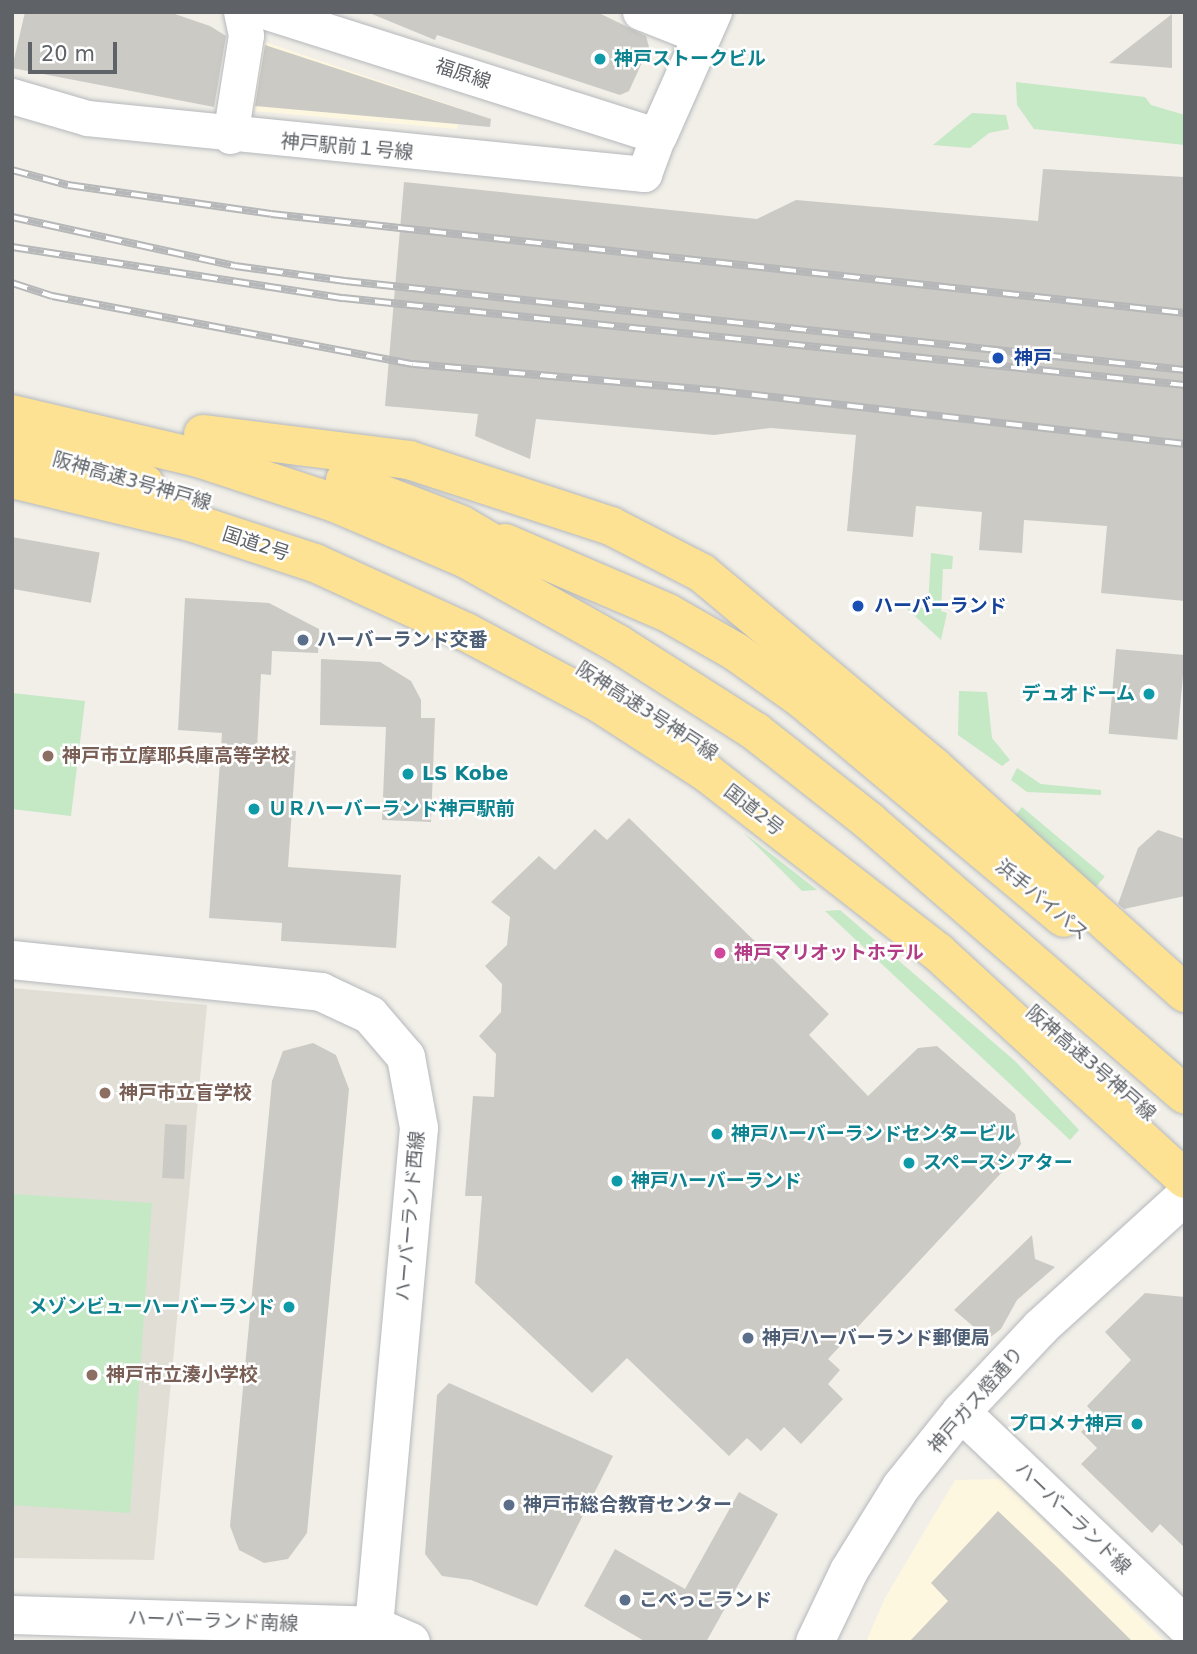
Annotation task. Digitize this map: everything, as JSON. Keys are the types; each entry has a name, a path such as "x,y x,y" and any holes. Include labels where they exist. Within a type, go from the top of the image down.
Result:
{"highway":[{"path":"12,389 203,434 410,460 611,526 702,573 934,767 1185,993"},
{"name":"阪神高速3号神戸線","path":"12,414 198,458 335,503 466,559 618,644 756,732 859,813 1185,1095"},
{"path":"203,434 462,525 582,596 764,727 1185,1064"},
{"name":"阪神高速3号神戸線","path":"12,450 188,495 321,542 448,595 597,676 842,849 1185,1143"},
{"name":"国道2号","path":"12,479 187,521 315,563 466,632 599,703 707,773 938,952 1185,1179"},
{"name":"浜手バイパス","path":"462,525 680,619 802,699 1185,1022"}],"street":[{"path":"230,136 246,35 241,12"},
{"name":"福原線","path":"267,12 658,136"},
{"path":"640,12 707,24 658,136"},
{"name":"神戸駅前１号線","path":"12,96 87,118 230,136 644,174 658,136"},
{"name":"ハーバーランド西線","path":"12,960 321,992 370,1015 405,1057 419,1128 374,1626"},
{"name":"神戸ガス燈通り","path":"815,1642 849,1571 901,1487 961,1412 1041,1327 1185,1196"},
{"name":"ハーバーランド線","path":"961,1412 1185,1625"},
{"name":"ハーバーランド南線","path":"12,1615 374,1626 411,1642"}],"shaded area":[{"path":"253,38 462,109 457,129 244,110"},
{"name":"神戸市立湊小学校","path":"12,988 207,1005 154,1560 12,1558"},
{"path":"1002,1479 1165,1642 866,1642 885,1598 955,1480"}],"green space":[{"path":"1016,82 1145,97 1151,105 1185,115 1185,145 1034,129 1017,105"},
{"path":"972,113 1006,115 1009,129 989,133 970,148 933,145"},
{"path":"931,553 953,556 952,569 943,569 941,611 947,613 941,640 905,607 928,608"},
{"path":"959,691 987,692 992,738 1010,760 1002,766 958,735"},
{"name":"神戸市立摩耶兵庫高等学校","path":"12,693 85,701 71,816 12,809"},
{"path":"1017,768 1041,784 1101,790 1101,795 1027,792 1011,780"},
{"path":"1022,807 1105,876 1096,887 1013,818"},
{"path":"744,833 817,890 802,891"},
{"path":"840,910 1015,1061 1079,1130 1070,1140 825,911"},
{"name":"神戸市立湊小学校","path":"12,1194 152,1203 130,1513 12,1505"}],"building":[{"path":"25,12 169,12 210,26 226,36 214,107 12,68"},
{"path":"367,12 597,12 646,36 649,47 629,91 620,95 437,35 435,40"},
{"path":"1172,14 1172,68 1109,63"},
{"path":"265,45 491,119 490,127 255,106"},
{"path":"1043,169 1185,177 1185,601 1101,593 1107,526 1024,520 1022,553 979,550 982,512 916,506 913,537 847,531 856,435 771,428 714,435 536,419 530,459 475,436 478,414 385,406 404,182 757,219 796,200 1038,221"},
{"path":"12,537 100,552 91,603 12,589"},
{"name":"ＵＲハーバーランド神戸駅前","path":"185,598 269,603 319,629 318,653 272,651 271,675 261,674 257,749 296,751 288,867 401,875 396,948 281,941 282,923 209,918 222,733 178,730"},
{"name":"デュオドーム","path":"1116,649 1185,655 1177,740 1109,734"},
{"name":"LS Kobe","path":"321,659 380,662 411,681 421,700 421,718 435,718 431,822 382,820 386,727 320,725"},
{"name":"神戸ハーバーランドセンタービル","path":"629,818 829,1014 809,1035 868,1096 918,1048 937,1046 1015,1114 1021,1144 1003,1171 828,1359 840,1370 828,1384 843,1399 801,1444 784,1427 761,1451 747,1438 729,1456 627,1358 592,1393 475,1283 482,1196 465,1196 473,1096 494,1097 496,1054 479,1036 501,1012 502,984 485,966 507,945 510,917 491,902 539,856 555,870 595,829 607,840"},
{"path":"1158,830 1185,839 1185,896 1124,909 1118,904 1138,848"},
{"name":"メゾンビューハーバーランド","path":"313,1043 336,1055 349,1089 307,1533 288,1559 264,1563 239,1550 230,1526 272,1081 283,1051"},
{"path":"165,1124 187,1125 184,1179 162,1178"},
{"path":"1032,1235 1035,1259 1055,1267 1017,1300 1001,1329 988,1339 954,1310"},
{"name":"プロメナ神戸","path":"1145,1293 1185,1297 1185,1548 1160,1524 1152,1533 1081,1464 1097,1448 1081,1432 1096,1416 1087,1406 1131,1360 1105,1332"},
{"name":"神戸市総合教育センター","path":"449,1383 613,1456 537,1606 471,1580 442,1576 425,1554 437,1395"},
{"path":"739,1492 778,1514 706,1642 646,1642 584,1606 615,1549 685,1589"},
{"path":"998,1511 1133,1642 909,1642 948,1601 931,1583"}],"railway":[{"path":"12,170 68,185 271,214 1185,313"},
{"path":"12,217 235,266 345,281 1185,370"},
{"path":"12,247 343,298 1185,385"},
{"path":"12,283 52,296 413,364 720,391 1185,444"}],"place":[{"name":"神戸ストークビル","path":"600,59"},
{"name":"神戸","path":"998,358"},
{"name":"ハーバーランド","path":"858,606"},
{"name":"ハーバーランド交番","path":"303,640"},
{"name":"デュオドーム","path":"1149,694"},
{"name":"神戸市立摩耶兵庫高等学校","path":"48,756"},
{"name":"LS Kobe","path":"408,774"},
{"name":"ＵＲハーバーランド神戸駅前","path":"254,809"},
{"name":"神戸マリオットホテル","path":"720,953"},
{"name":"神戸市立盲学校","path":"105,1093"},
{"name":"神戸ハーバーランドセンタービル","path":"717,1134"},
{"name":"スペースシアター","path":"909,1163"},
{"name":"神戸ハーバーランド","path":"617,1181"},
{"name":"メゾンビューハーバーランド","path":"289,1307"},
{"name":"神戸ハーバーランド郵便局","path":"748,1338"},
{"name":"神戸市立湊小学校","path":"92,1375"},
{"name":"プロメナ神戸","path":"1137,1424"},
{"name":"神戸市総合教育センター","path":"509,1505"},
{"name":"こべっこランド","path":"625,1600"}]}
